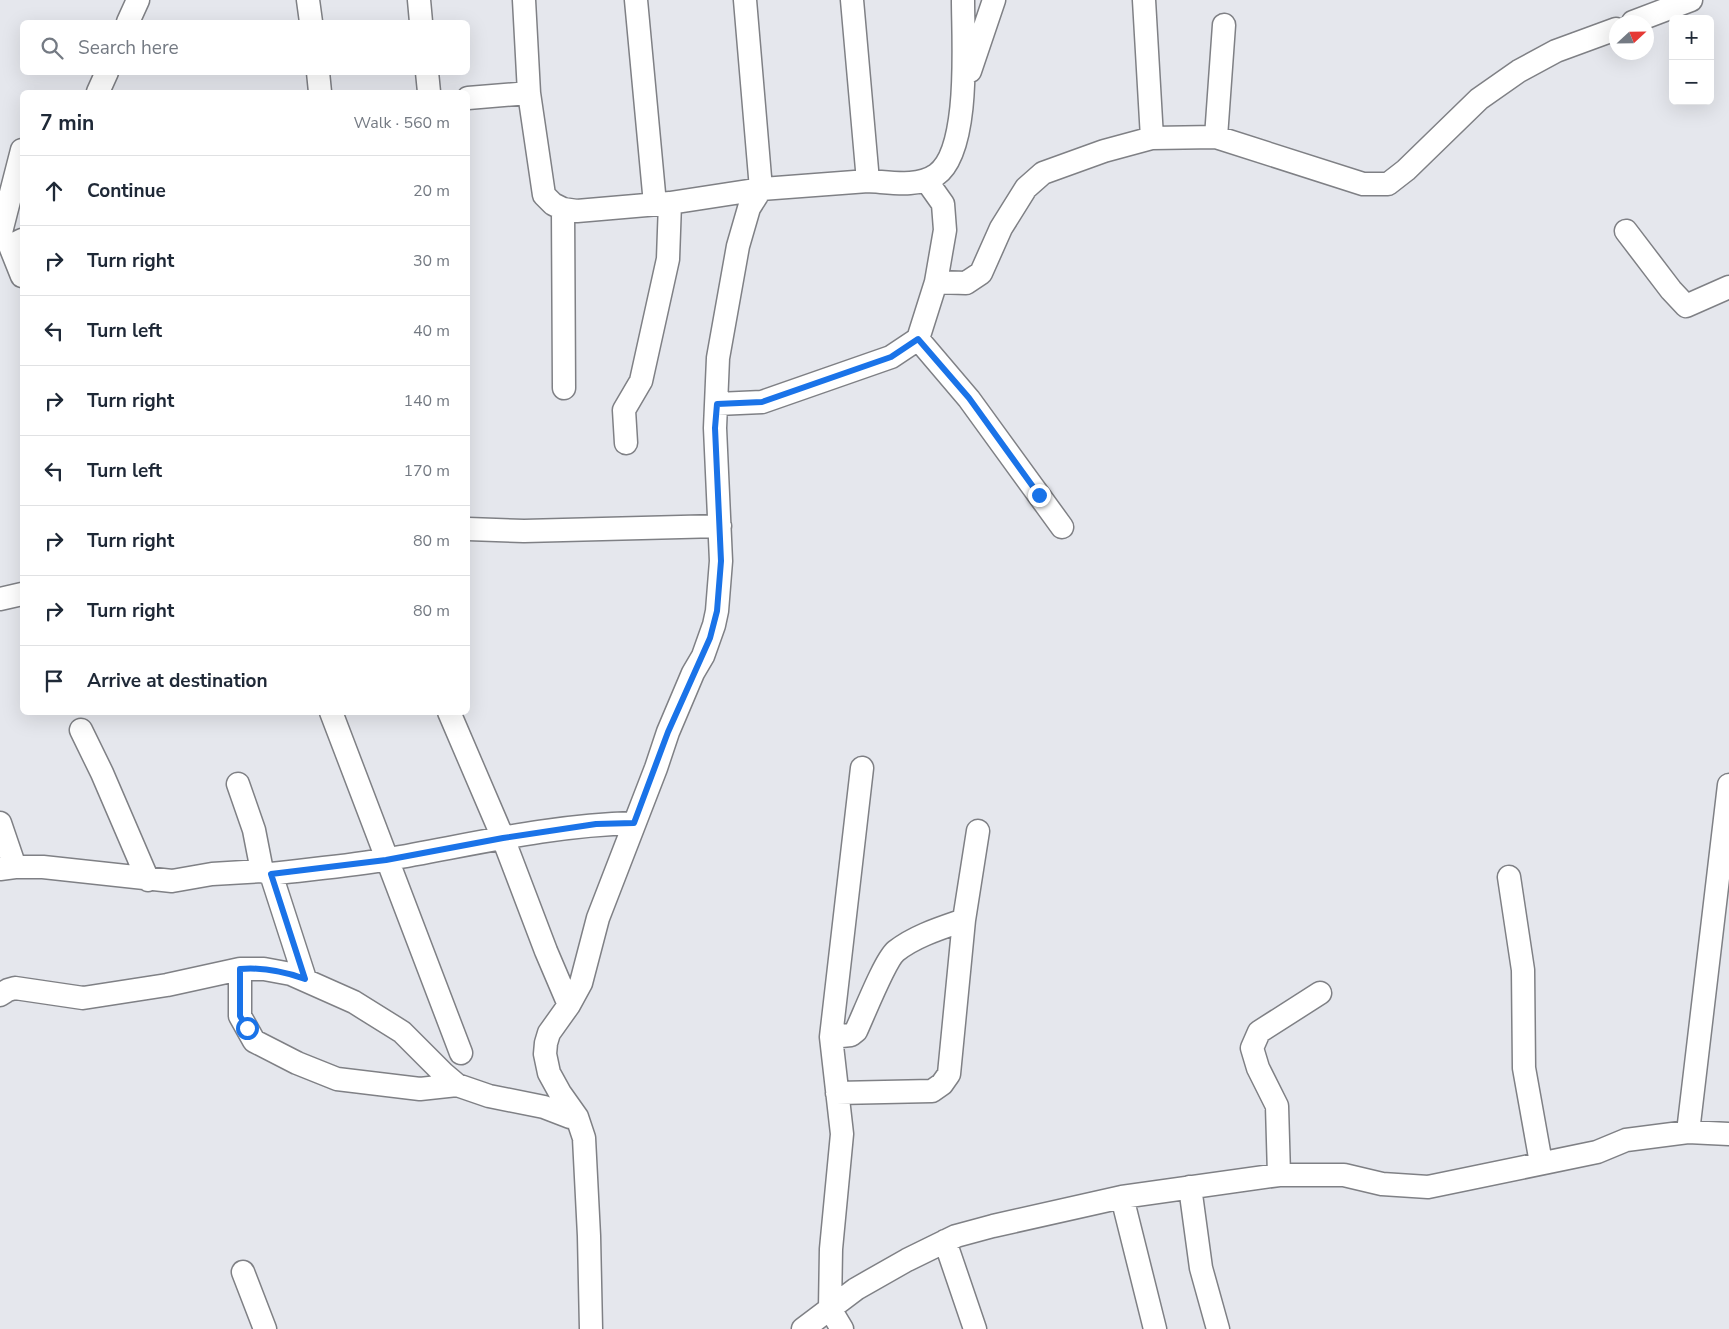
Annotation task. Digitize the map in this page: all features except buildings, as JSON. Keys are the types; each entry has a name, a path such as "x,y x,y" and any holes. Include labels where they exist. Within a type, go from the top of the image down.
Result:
{"street":[{"path":"129,20 138,0"},
{"path":"308,0 311,20"},
{"path":"419,0 421,20"},
{"path":"524,0 529,93 544,195 553,204 563,209 576,211 662,204 761,189 868,181 910,183 926,180 937,175 952,153 960,124 964,88 963,1"},
{"path":"626,443 624,410 641,382 668,259 636,0"},
{"path":"591,1329 584,1138 577,1117 549,1073 545,1054 546,1043 549,1033 569,1006 581,983 598,918 668,732 703,656 717,611 721,561 715,428 718,358 738,246 749,208 761,189 745,0"},
{"path":"852,0 868,181"},
{"path":"964,88 994,0"},
{"path":"1144,0 1152,138"},
{"path":"1651,15 1691,0"},
{"path":"1216,137 1224,25"},
{"path":"936,282 966,283 981,274 1001,228 1026,188 1043,173 1104,151 1152,138 1216,137 1363,184 1388,184 1406,170 1461,115 1498,84 1556,51 1609,32"},
{"path":"99,90 106,75"},
{"path":"318,75 320,90"},
{"path":"426,75 429,90"},
{"path":"470,98 529,93"},
{"path":"20,163 8,243 20,271"},
{"path":"717,404 762,402 891,357 918,339 936,282 945,230 942,204 926,180"},
{"path":"563,209 564,388"},
{"path":"1626,231 1671,290 1686,306 1729,286"},
{"path":"918,339 969,398 1062,527"},
{"path":"470,529 524,531 720,526"},
{"path":"0,599 20,594"},
{"path":"332,715 461,1053"},
{"path":"450,715 503,838 546,952 569,1006"},
{"path":"81,730 102,772 148,880"},
{"path":"842,1329 830,1309 831,1249 842,1134 831,1037 862,768"},
{"path":"238,784 305,979"},
{"path":"1688,1132 1729,785"},
{"path":"0,822 7,868 72,870 148,880 172,881 212,874 267,873 386,860 503,838 596,824 634,823"},
{"path":"837,1094 932,1091 942,1084 949,1074 964,920 978,831"},
{"path":"1509,877 1522,970 1524,1068 1541,1163"},
{"path":"831,1037 851,1035 856,1031 883,971 895,951 931,931 964,920"},
{"path":"0,996 8,990 15,988 83,998 240,969 276,970 305,979 354,1002 387,1022 402,1032 457,1085 489,1096 544,1107 570,1117 577,1117"},
{"path":"240,969 240,1016 254,1041 297,1063 337,1079 420,1089 457,1085"},
{"path":"1280,1175 1277,1106 1258,1068 1252,1048 1259,1032 1320,993"},
{"path":"803,1329 856,1289 907,1260 956,1236 992,1226 1122,1197 1280,1175 1344,1175 1382,1184 1428,1186 1597,1152 1626,1140 1688,1132 1729,1134"},
{"path":"1190,1187 1201,1268 1218,1329"},
{"path":"1122,1197 1155,1329"},
{"path":"945,1241 975,1329"},
{"path":"243,1272 265,1329"}],"route":[{"path":"247,1028 240,1016 240,969 264,968 305,979 271,874 386,860 503,838 596,824 634,823 668,732 703,656 717,611 721,561 715,428 717,404 762,402 891,357 918,339 969,398 1039,495"}]}
